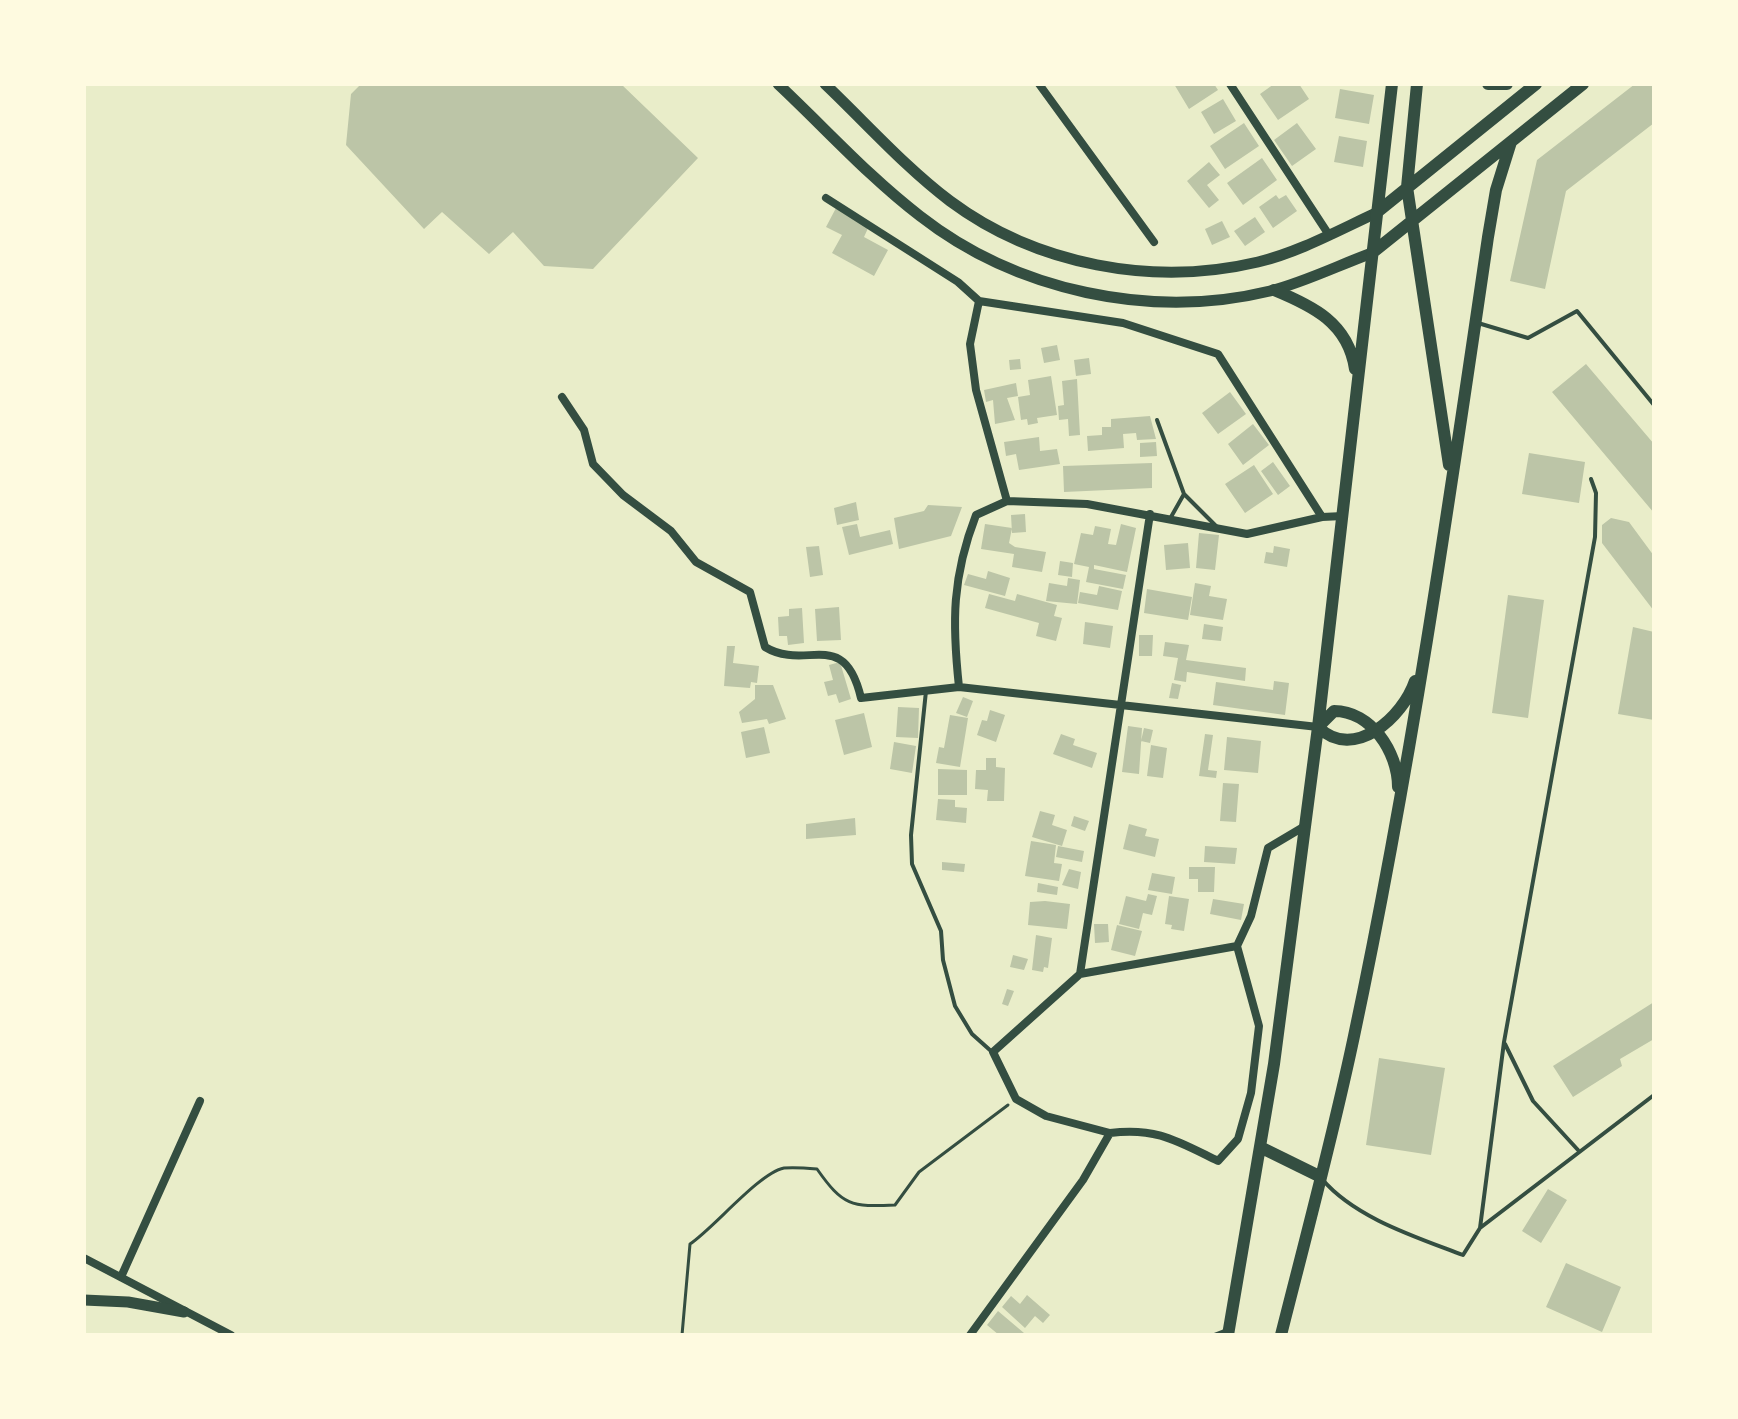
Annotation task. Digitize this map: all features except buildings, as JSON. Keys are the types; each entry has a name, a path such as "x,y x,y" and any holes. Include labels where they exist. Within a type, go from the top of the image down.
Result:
{"main road":[{"path":"1228,1332 1262,1148 1305,826 1392,84"},
{"path":"1417,84 1407,187 1410,224 1446,435 1450,488"},
{"path":"1488,84 1507,84"},
{"path":"1376,213 1536,84"},
{"path":"1372,253 1583,84"},
{"path":"1281,1335 1354,1038 1395,830 1428,644 1496,190 1511,142"},
{"path":"1274,290 1315,309 1339,328 1353,354 1357,386"},
{"path":"1318,727 1329,736 1343,739 1376,730 1407,703 1428,644"},
{"path":"1318,727 1329,713 1338,710 1357,716 1376,730 1397,773 1395,830"},
{"path":"1262,1148 1321,1177"}],"street":[{"path":"778,84 920,216 972,251 1006,267 1074,289 1122,299 1197,302 1274,290 1372,253"},
{"path":"825,84 947,199 995,230 1046,251 1125,270 1195,271 1258,262 1376,213"},
{"path":"1039,84 1154,242"},
{"path":"1230,84 1329,235"},
{"path":"826,198 958,282 979,301 1123,323 1218,354 1322,517"},
{"path":"979,301 970,344 974,375 1007,501"},
{"path":"562,397 584,430 593,464 623,495 671,531 696,562 750,592 765,647 775,653 822,654 840,660 856,674 861,698 959,687 1318,727"},
{"path":"959,687 954,595 961,555 976,515 1007,501 1087,504 1171,517 1247,534 1322,517 1343,516"},
{"path":"1080,974 1150,514"},
{"path":"1237,946 1080,974 993,1052 1016,1099 1046,1116 1110,1133 1139,1129 1159,1132 1218,1161 1238,1139 1251,1093 1259,1026 1237,946 1251,916 1268,848 1305,826"},
{"path":"121,1277 200,1101"},
{"path":"970,1335 1083,1180 1110,1133"},
{"path":"84,1258 231,1335"},
{"path":"84,1300 128,1302 184,1312"}],"lane":[{"path":"1476,322 1528,338 1577,311 1654,405"},
{"path":"1157,420 1184,494 1218,527"},
{"path":"1480,1228 1504,1042 1595,537 1596,493 1591,479"},
{"path":"1171,517 1184,494"},
{"path":"926,691 911,835 912,864 941,931 943,960 955,1006 972,1034 993,1052"},
{"path":"1504,1042 1533,1101 1578,1150"},
{"path":"1321,1177 1336,1195 1406,1233 1463,1255 1480,1228 1578,1150 1654,1095"},
{"path":"1214,1335 1228,1332"}],"path":[{"path":"682,1335 690,1244 712,1230 738,1201 781,1168 817,1169 831,1189 856,1207 895,1205 919,1172 1016,1099"}]}
